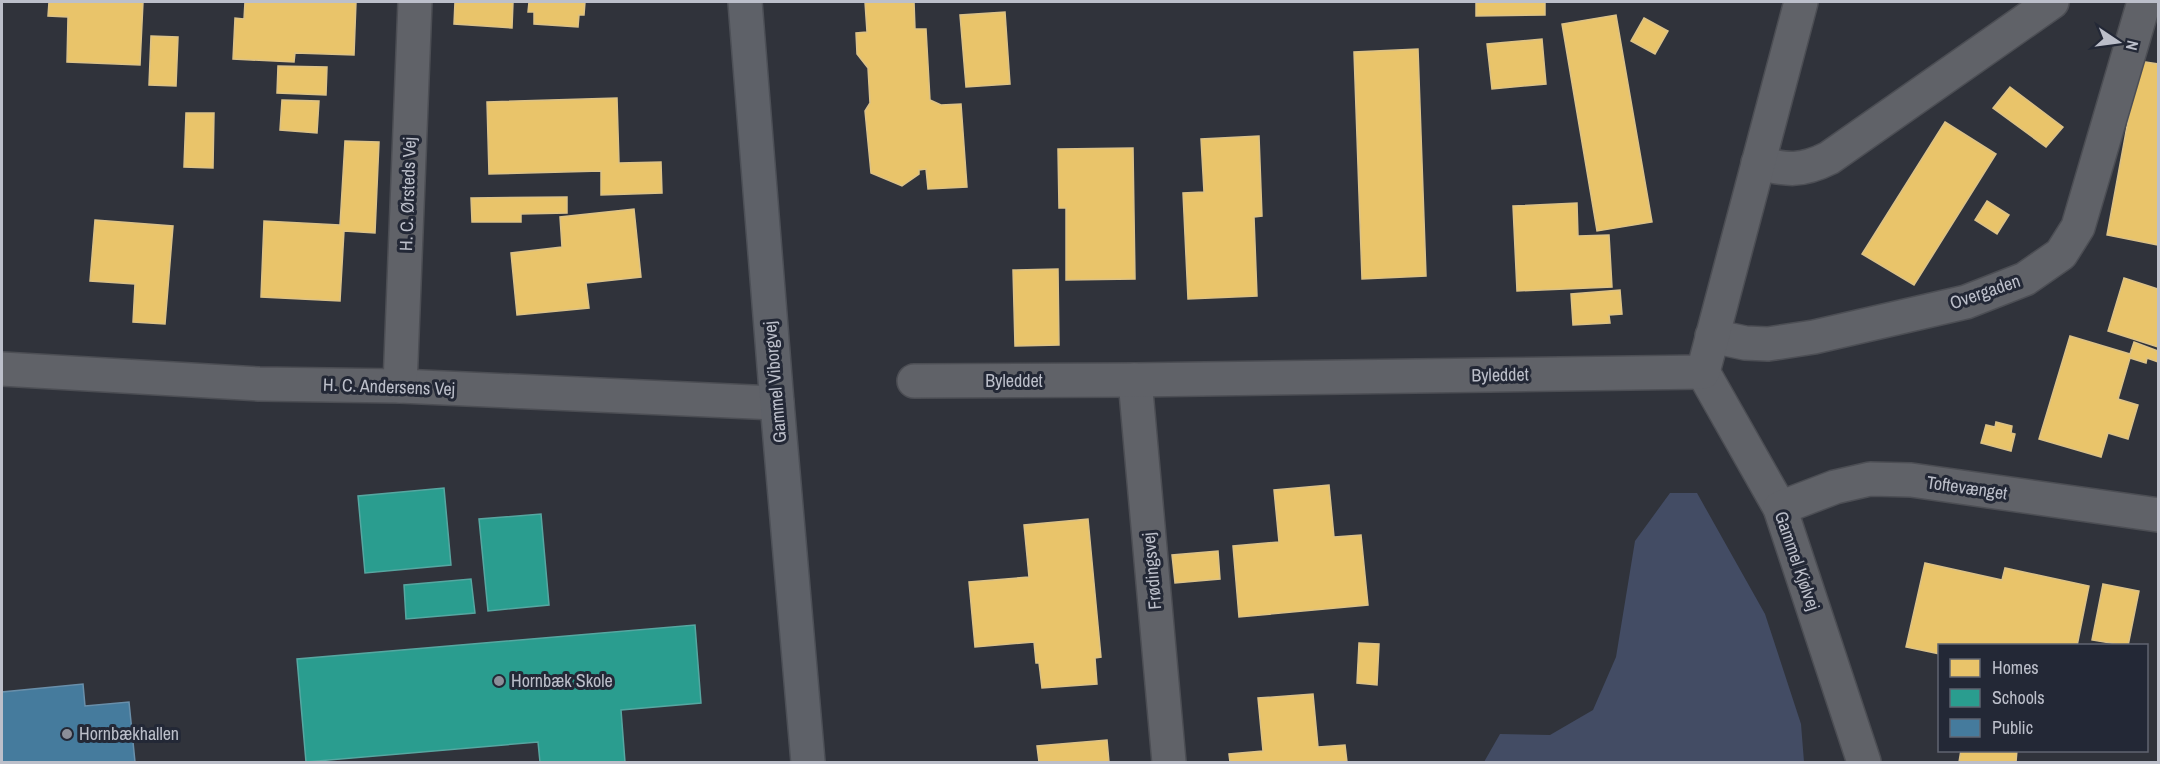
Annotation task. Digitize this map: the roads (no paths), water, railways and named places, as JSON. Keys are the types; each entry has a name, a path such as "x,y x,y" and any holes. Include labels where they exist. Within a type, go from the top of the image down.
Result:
{"main road":[{"name":"Gammel Viborgvej","path":"745,2 808,762"}],"street":[{"name":"H. C. Ørsteds Vej","path":"400,386 415,2"},
{"path":"1703,372 1801,2"},
{"path":"1758,163 1786,170 1801,169 1814,166 1829,158 2052,2"},
{"name":"Overgaden","path":"1712,336 1744,343 1768,344 1814,337 1966,302 2025,279 2061,254 2078,227 2144,2"},
{"name":"H. C. Andersens Vej","path":"2,369 259,384 400,386 777,403"},
{"name":"Byleddet","path":"915,381 1136,381 1703,372"},
{"name":"Gammel Kjølvej","path":"1703,372 1780,508 1864,762"},
{"name":"Frødingsvej","path":"1136,381 1169,762"},
{"name":"Toftevænget","path":"1780,508 1834,487 1870,479 1911,480 2158,515"}],"water":[{"path":"1670,493 1697,493 1765,614 1801,724 1804,762 1484,762 1500,734 1550,735 1593,710 1616,657 1635,541"}],"place":[{"name":"Hornbæk Skole","path":"499,681"},
{"name":"Hornbækhallen","path":"67,734"}]}
